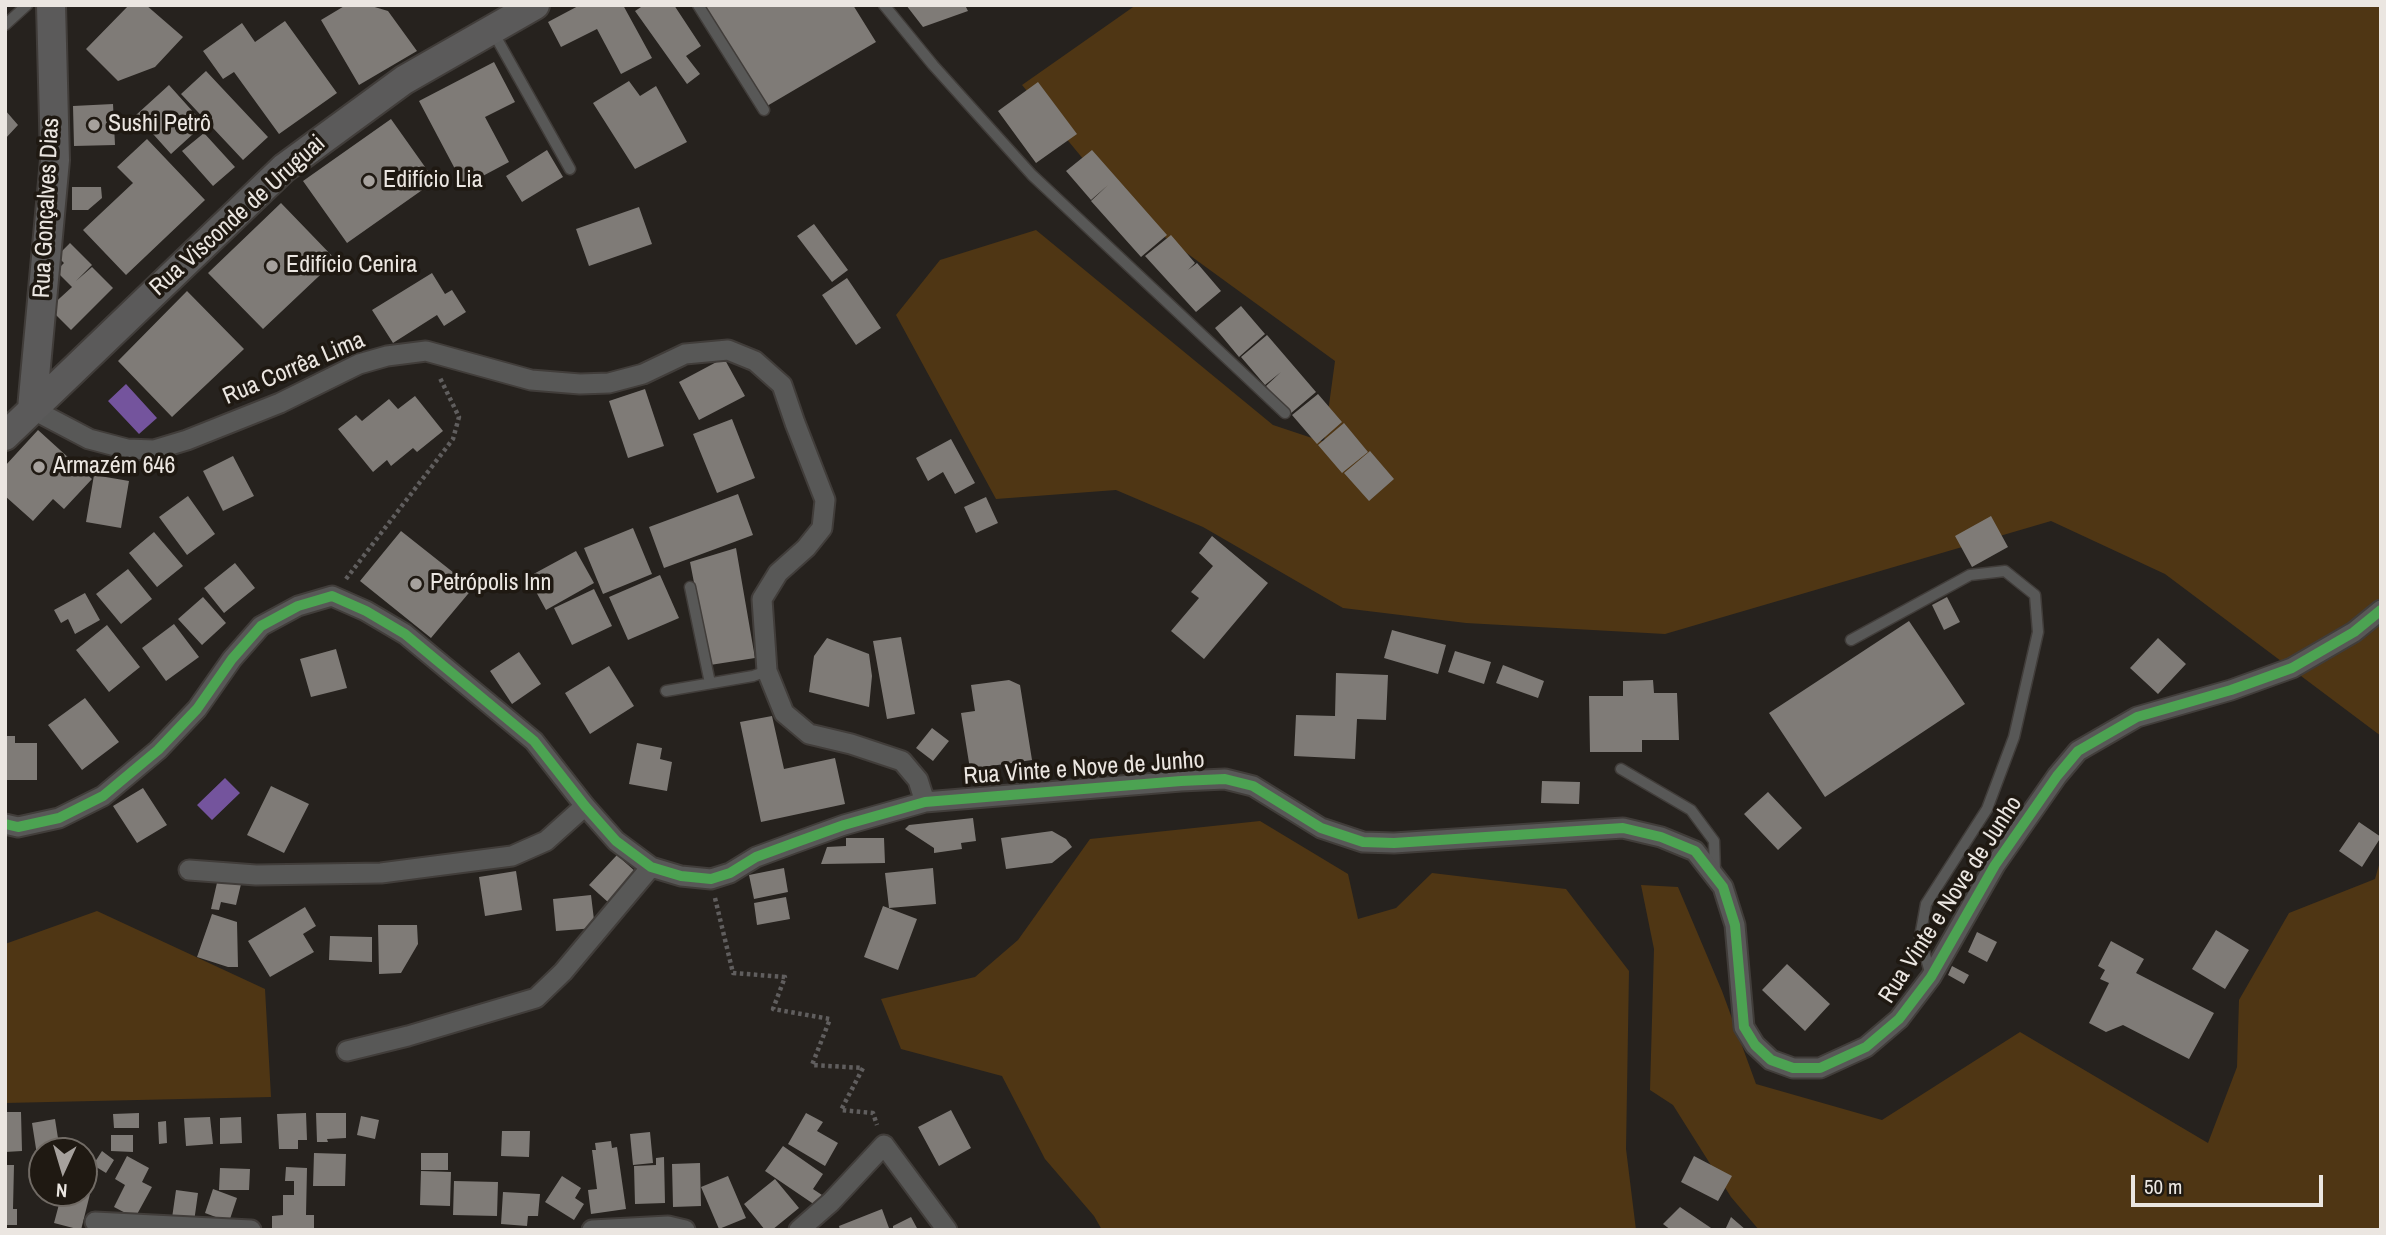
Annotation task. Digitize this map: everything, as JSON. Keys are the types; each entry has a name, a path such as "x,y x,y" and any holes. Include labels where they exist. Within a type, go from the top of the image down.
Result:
{"street":[{"name":"Rua Gonçalves Dias","path":"32,410 55,160 51,5"},
{"name":"Rua Visconde de Uruguai","path":"5,436 284,168 404,80 535,5"},
{"name":"Rua Corrêa Lima","path":"32,410 89,439 127,449 154,450 187,440 280,403 359,364 387,356 426,351 531,380 580,384 609,383 631,377 685,354 728,350 755,361 782,385 825,500 822,528 806,548 778,573 762,599 767,671 784,713 809,734 851,744 902,761 918,780 925,802"},
{"path":"5,824 18,827 59,818 103,796 158,750 189,717 232,659 261,626 298,606 332,596 366,611 405,634 534,741 616,841 651,867 681,876 711,879"},
{"name":"Rua Vinte e Nove de Junho","path":"711,879 730,873 756,857 844,825 925,802 1130,784 1225,779 1253,786 1321,828 1363,842 1394,843 1623,828 1661,837 1695,851 1724,887 1735,925 1744,1027 1755,1045 1771,1059 1794,1068 1821,1068 1867,1047 1899,1019 1931,977 1995,865 2057,776 2078,751 2137,717 2231,690 2292,667 2354,632 2381,610"},
{"path":"189,870 256,875 381,873 512,856 546,841 585,806"},
{"path":"347,1051 420,1033 536,998 564,972 651,867"},
{"path":"799,1230 831,1202 884,1146 947,1230"},
{"path":"95,1222 251,1230"},
{"path":"592,1230 668,1226 685,1230"}],"lane":[{"path":"5,25 27,5"},
{"path":"698,5 764,110"},
{"path":"884,5 942,76 1032,175 1286,413"},
{"path":"491,30 570,169"},
{"path":"1851,640 1970,575 2005,571 2035,595 2039,632 2014,737 1987,809 1926,904 1920,937 1931,977"},
{"path":"690,587 710,683"},
{"path":"666,691 753,676 767,671"},
{"path":"1621,769 1691,810 1714,841 1715,876"}],"path":[{"path":"332,596 453,439 459,417 426,351"},
{"path":"711,879 733,973 785,977 774,1009 830,1019 812,1065 863,1068 841,1110 873,1113 884,1146"}],"shaded area":[{"path":"1136,5 2381,5 2381,736 2165,574 2051,521 1665,634 1466,623 1343,608 1203,527 1116,490 996,499 896,315 940,260 1036,230 1273,425 1324,442 1335,361 1122,206 1022,85"},
{"path":"126,384 157,418 139,434 108,401"},
{"path":"225,778 240,793 212,820 197,805"},
{"path":"1260,821 1348,874 1358,919 1396,908 1432,873 1566,889 1629,971 1626,1149 1636,1230 1102,1230 1094,1216 1045,1159 1002,1076 901,1049 881,999 975,977 1018,940 1090,839"},
{"path":"2381,858 2381,1230 1759,1230 1731,1197 1673,1105 1650,1090 1654,949 1641,885 1678,887 1722,991 1756,1084 1882,1120 2020,1032 2208,1143 2237,1067 2239,1000 2289,913 2375,879"},
{"path":"97,911 265,989 271,1097 5,1103 5,944"}],"building":[{"path":"129,5 146,5 183,37 155,67 118,81 86,49"},
{"path":"346,5 368,5 388,11 417,51 359,85 321,20"},
{"path":"580,5 623,5 652,58 621,74 597,29 561,47 548,22"},
{"path":"644,5 674,5 701,46 686,56 700,74 687,84 635,11"},
{"path":"703,5 853,5 876,42 767,106"},
{"path":"906,5 965,5 968,11 923,27"},
{"path":"285,21 337,93 279,134 234,72 223,79 203,51 242,23 255,42"},
{"path":"494,62 515,102 485,117 509,162 464,186 419,101"},
{"path":"206,71 268,137 243,160 181,94"},
{"path":"629,81 640,96 656,86 687,142 635,169 593,103"},
{"path":"1038,82 1077,134 1036,163 998,111"},
{"path":"169,85 204,124 171,154 136,115"},
{"name":"Sushi Petrô","path":"113,104 115,145 74,146 73,106"},
{"path":"5,110 18,125 5,139"},
{"name":"Edifício Lia","path":"391,119 435,181 347,243 303,181"},
{"path":"204,133 235,167 213,186 182,151"},
{"path":"147,139 205,200 126,275 83,230 133,183 117,167"},
{"path":"547,150 563,177 522,202 506,176"},
{"path":"1092,150 1167,235 1141,257 1091,201 1108,185 1091,200 1066,171"},
{"path":"72,187 101,187 102,198 88,210 72,210"},
{"name":"Edifício Cenira","path":"281,203 336,260 263,329 208,273"},
{"path":"639,207 652,244 589,266 576,229"},
{"path":"814,224 848,270 832,282 797,236"},
{"path":"1171,235 1195,263 1188,270 1197,263 1221,291 1196,312 1145,256"},
{"path":"70,243 92,265 76,281 92,267 113,288 71,330 49,308 72,287 56,271 64,263 57,256"},
{"path":"432,273 445,294 452,290 466,312 444,326 437,315 393,343 372,310"},
{"path":"847,278 881,328 856,345 822,295"},
{"path":"187,291 244,349 172,417 118,361"},
{"path":"1241,306 1265,334 1239,357 1215,328"},
{"path":"1267,335 1316,392 1290,414 1266,386 1281,372 1265,385 1241,357"},
{"path":"724,358 745,396 699,420 679,382"},
{"path":"645,389 664,446 628,458 609,401"},
{"path":"1318,394 1342,422 1317,444 1292,415"},
{"path":"415,396 443,431 417,452 413,448 391,466 387,460 373,472 338,429 356,415 362,421 389,399 398,409"},
{"path":"732,419 755,478 717,493 693,434"},
{"path":"1344,423 1368,452 1342,473 1318,445"},
{"path":"38,430 92,479 64,509 53,499 33,521 5,496 5,466"},
{"path":"951,439 975,483 955,494 943,472 928,481 916,458"},
{"path":"1370,451 1394,479 1369,501 1344,473"},
{"path":"233,456 254,496 223,511 203,471"},
{"path":"94,475 129,481 121,528 86,522"},
{"path":"738,494 753,535 664,568 649,527"},
{"path":"188,496 215,534 187,555 159,517"},
{"path":"986,497 998,523 976,533 964,507"},
{"path":"1991,516 2008,547 1972,567 1955,536"},
{"path":"633,528 652,574 603,594 584,548"},
{"name":"Petrópolis Inn","path":"401,531 473,588 431,638 360,581"},
{"path":"154,532 183,566 157,587 129,553"},
{"path":"1212,536 1268,583 1204,659 1171,631 1199,598 1191,592 1213,566 1199,553"},
{"path":"736,548 755,658 710,665 690,562"},
{"path":"576,551 594,583 546,610 528,577"},
{"path":"235,563 255,588 224,613 204,588"},
{"path":"128,569 152,599 121,624 96,594"},
{"path":"660,575 679,618 628,640 609,597"},
{"path":"594,589 612,626 572,645 554,608"},
{"path":"85,593 100,620 75,634 68,619 61,623 54,610"},
{"path":"203,597 226,623 202,645 178,619"},
{"path":"1947,597 1960,622 1944,630 1932,605"},
{"path":"1909,621 1965,704 1825,797 1769,713"},
{"path":"174,624 199,657 166,681 142,648"},
{"path":"107,625 140,667 109,692 76,650"},
{"path":"1392,630 1446,645 1438,674 1384,658"},
{"path":"901,637 915,714 887,719 873,641"},
{"path":"827,638 869,654 872,676 869,707 809,692 814,656"},
{"path":"2158,638 2186,664 2158,694 2130,668"},
{"path":"336,649 347,688 311,697 300,659"},
{"path":"1455,651 1491,662 1484,684 1448,672"},
{"path":"519,652 541,684 512,704 490,671"},
{"path":"1503,665 1544,681 1538,698 1496,683"},
{"path":"609,666 634,706 590,734 565,693"},
{"path":"1336,673 1388,675 1386,720 1357,719 1355,759 1294,756 1296,715 1335,716"},
{"path":"1009,680 1020,685 1032,760 970,769 961,713 975,711 971,685"},
{"path":"1653,680 1654,693 1677,693 1679,740 1642,740 1642,752 1590,752 1589,696 1623,696 1623,681"},
{"path":"85,698 119,742 82,770 48,725"},
{"path":"772,716 784,769 835,758 845,804 761,822 740,722"},
{"path":"932,728 949,741 933,761 916,748"},
{"path":"5,736 15,736 15,743 37,743 37,780 5,780"},
{"path":"637,743 662,748 660,759 672,762 667,791 629,784"},
{"path":"1542,781 1580,782 1579,804 1541,803"},
{"path":"271,786 309,804 284,853 247,835"},
{"path":"143,788 167,825 137,843 113,806"},
{"path":"1768,792 1802,828 1778,850 1744,814"},
{"path":"973,818 976,841 961,843 962,849 934,853 934,848 905,829 909,825"},
{"path":"2359,822 2381,837 2362,867 2339,851"},
{"path":"1052,831 1066,839 1072,847 1052,863 1006,869 1001,838"},
{"path":"846,838 884,838 885,863 821,864 827,847 846,846"},
{"path":"617,855 637,873 609,903 589,885"},
{"path":"784,868 788,892 754,899 749,875"},
{"path":"933,868 936,904 889,908 885,873"},
{"path":"516,871 522,910 485,916 479,877"},
{"path":"219,874 242,880 236,905 221,902 219,910 211,909"},
{"path":"591,895 595,928 556,931 553,899"},
{"path":"786,897 790,919 757,925 754,903"},
{"path":"883,906 917,919 898,970 864,957"},
{"path":"305,907 316,926 303,934 314,952 270,977 248,941"},
{"path":"212,914 237,922 238,967 228,967 197,957"},
{"path":"378,925 417,925 418,944 401,973 379,974"},
{"path":"2216,930 2249,950 2225,989 2192,969"},
{"path":"1977,932 1997,942 1987,962 1968,952"},
{"path":"330,936 372,937 372,962 329,960"},
{"path":"2111,941 2144,959 2136,973 2214,1013 2189,1059 2123,1025 2106,1032 2089,1023 2109,983 2100,979 2105,970 2098,966"},
{"path":"1787,964 1830,1004 1805,1031 1762,990"},
{"path":"1952,966 1969,975 1964,984 1948,975"},
{"path":"951,1110 971,1148 939,1166 918,1127"},
{"path":"5,1112 21,1112 22,1151 5,1152"},
{"path":"139,1113 139,1128 114,1128 113,1114"},
{"path":"306,1113 307,1140 298,1140 298,1149 279,1149 277,1114"},
{"path":"316,1113 346,1113 346,1138 317,1142"},
{"path":"806,1113 823,1122 817,1131 838,1143 825,1166 788,1144"},
{"path":"361,1116 379,1120 375,1139 357,1135"},
{"path":"210,1117 213,1144 186,1146 184,1118"},
{"path":"241,1117 242,1143 220,1144 220,1118"},
{"path":"55,1119 58,1137 34,1137 32,1123"},
{"path":"166,1121 167,1143 159,1144 158,1122"},
{"path":"502,1131 530,1131 529,1157 501,1156"},
{"path":"650,1132 653,1163 633,1165 630,1134"},
{"path":"111,1135 133,1135 133,1152 111,1151"},
{"path":"611,1141 612,1148 617,1147 626,1209 591,1214 588,1190 597,1189 592,1150 596,1150 595,1143"},
{"path":"783,1146 823,1174 813,1189 822,1195 815,1205 765,1171"},
{"path":"102,1151 114,1160 106,1173 98,1168 98,1157"},
{"path":"314,1153 346,1154 345,1186 313,1186"},
{"path":"421,1153 448,1153 448,1170 421,1170"},
{"path":"127,1156 149,1168 142,1182 152,1187 135,1218 114,1207 125,1185 115,1179"},
{"path":"1694,1156 1732,1176 1718,1201 1681,1182"},
{"path":"664,1157 665,1203 635,1204 634,1166 656,1165 656,1158"},
{"path":"700,1163 701,1206 673,1207 672,1164"},
{"path":"5,1165 14,1165 13,1209 17,1209 17,1225 5,1225"},
{"path":"286,1167 307,1168 306,1215 314,1215 314,1229 272,1228 272,1216 283,1215 283,1195 294,1195 294,1181 285,1181"},
{"path":"220,1168 250,1169 249,1190 219,1190"},
{"path":"421,1171 451,1172 450,1206 420,1205"},
{"path":"562,1176 581,1188 575,1198 584,1204 574,1220 545,1202"},
{"path":"728,1176 746,1218 719,1229 701,1187"},
{"path":"775,1179 799,1208 772,1230 765,1230 744,1204"},
{"path":"454,1181 498,1182 497,1216 453,1215"},
{"path":"213,1189 237,1198 229,1222 205,1213"},
{"path":"176,1190 198,1193 194,1222 172,1218"},
{"path":"503,1192 540,1194 538,1216 528,1216 527,1226 501,1224"},
{"path":"58,1207 87,1207 81,1230 54,1223"},
{"path":"1680,1207 1714,1230 1671,1230 1663,1224"},
{"path":"882,1209 889,1228 840,1230 839,1226"},
{"path":"911,1217 918,1230 893,1230 893,1226"},
{"path":"1731,1217 1746,1230 1725,1230"}],"cycle path":[{"path":"5,824 18,827 59,818 103,796 158,750 197,709 232,659 261,626 298,606 332,596 366,611 405,634 534,741 616,841 651,867 681,876 711,879 730,873 756,857 844,825 925,802 1225,779 1253,786 1321,828 1363,842 1394,843 1623,828 1661,837 1695,851 1723,887 1735,925 1744,1027 1755,1045 1771,1060 1793,1068 1820,1068 1866,1047 1899,1019 1931,977 1995,865 2057,776 2078,751 2137,717 2231,690 2292,668 2354,632 2381,610"}],"place":[{"name":"Sushi Petrô","path":"94,125"},
{"name":"Edifício Lia","path":"369,181"},
{"name":"Edifício Cenira","path":"272,266"},
{"name":"Armazém 646","path":"39,467"},
{"name":"Petrópolis Inn","path":"416,584"}]}
